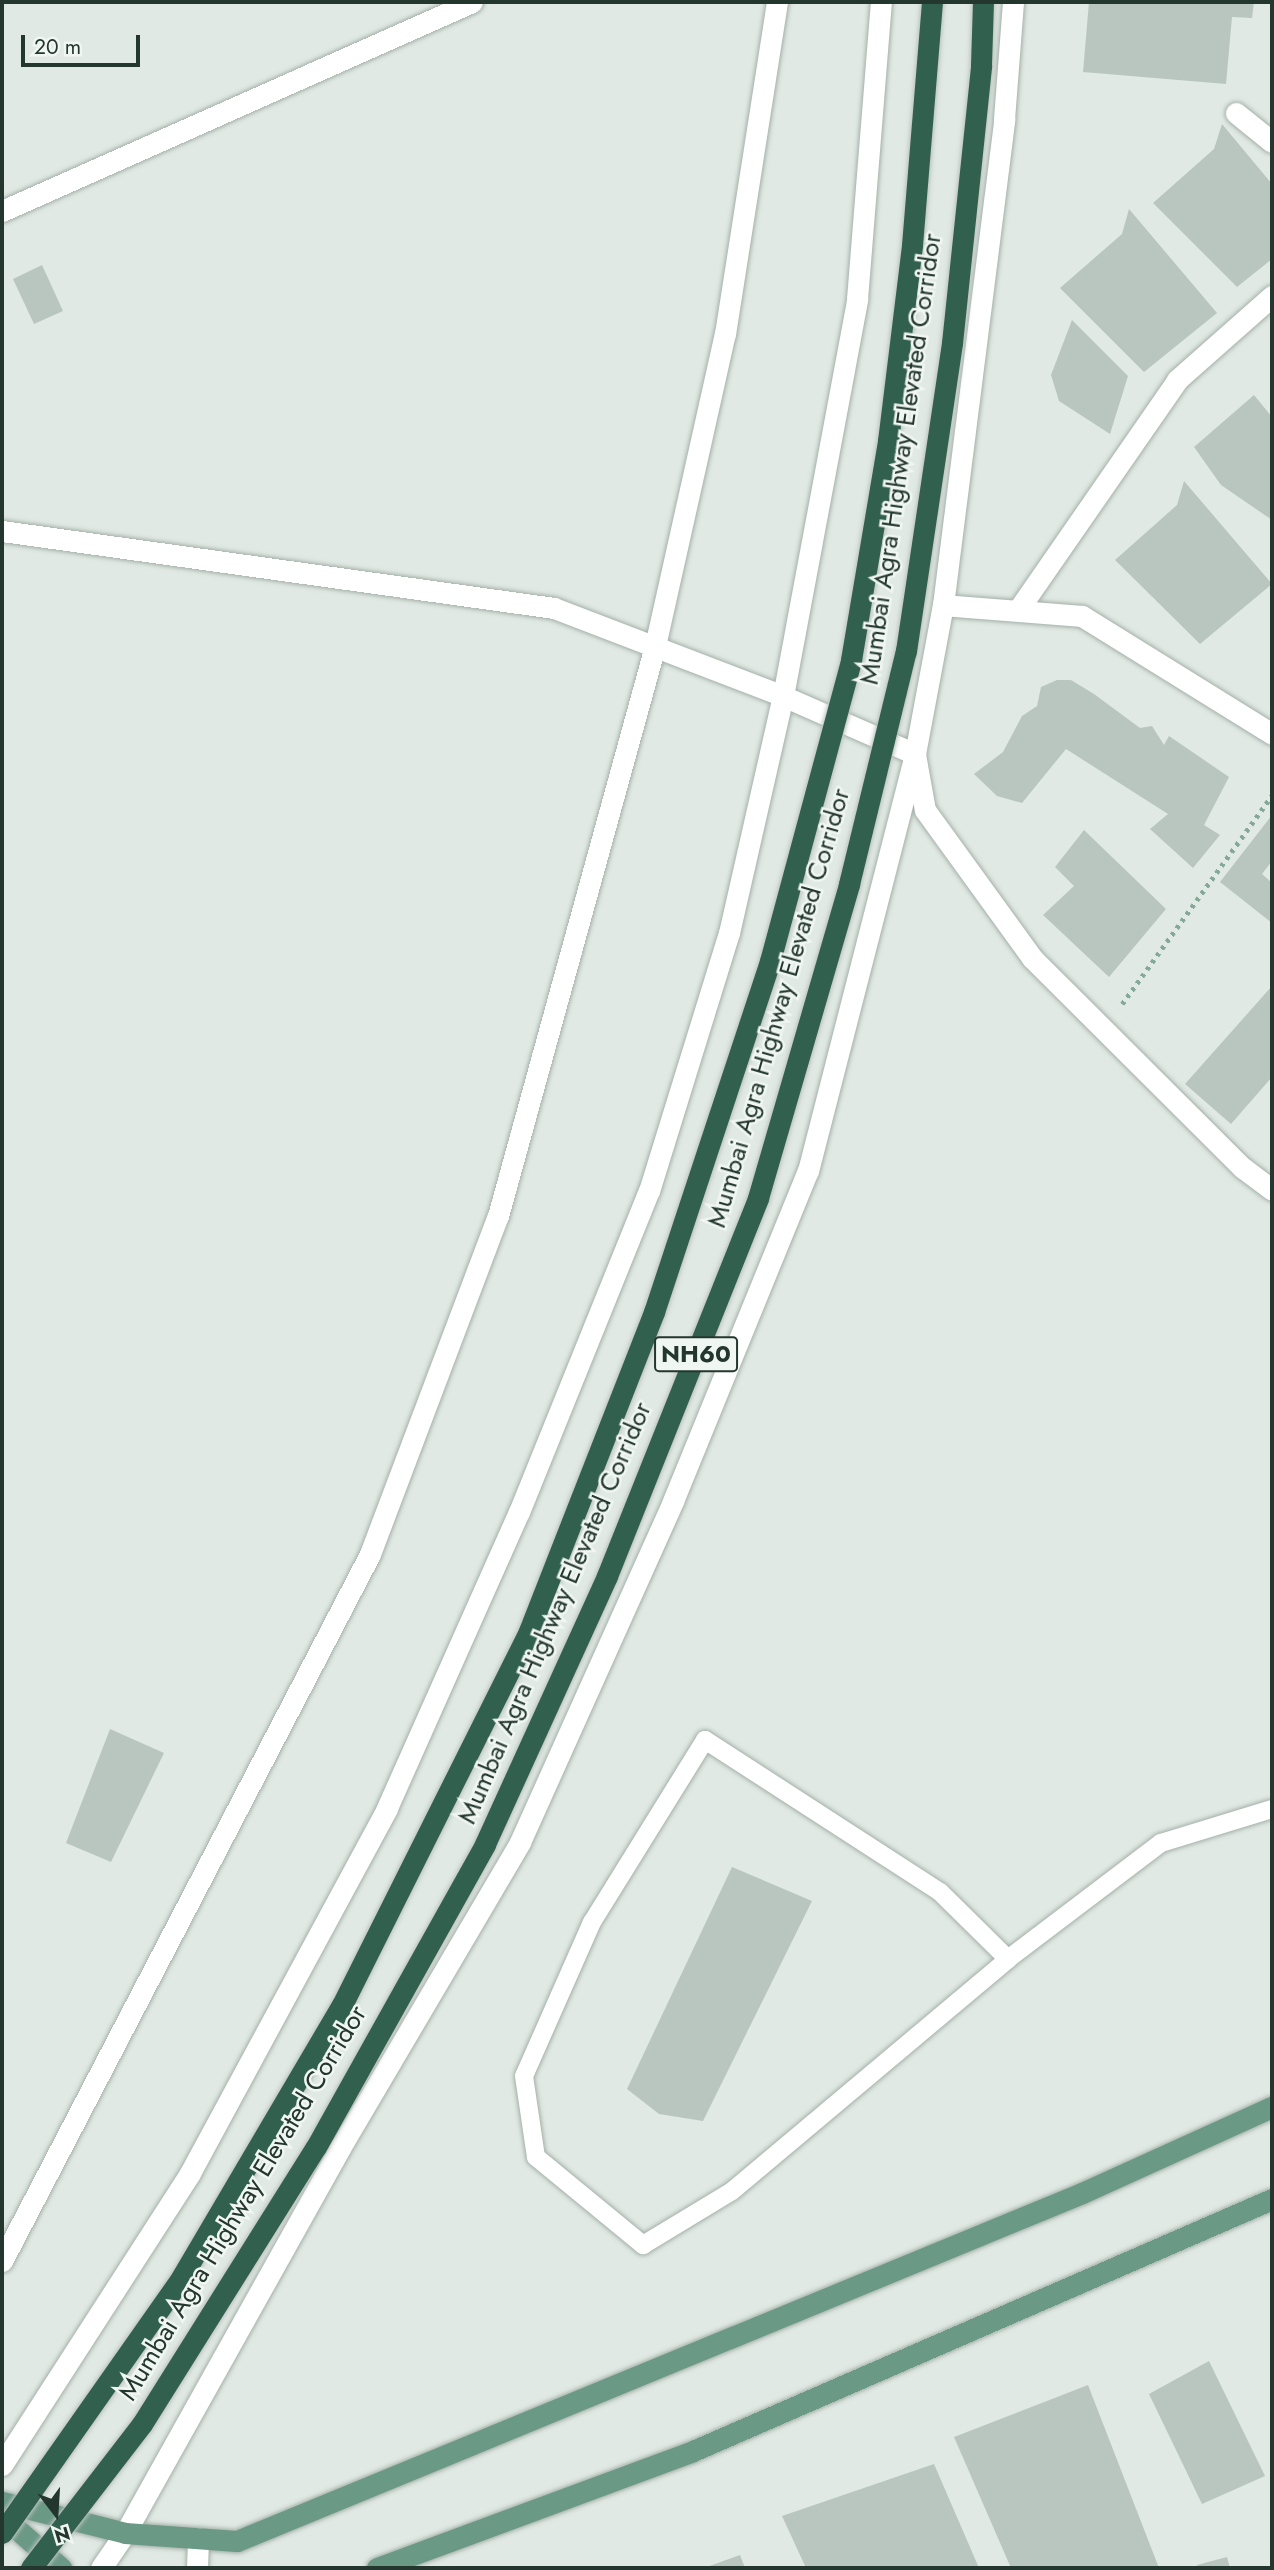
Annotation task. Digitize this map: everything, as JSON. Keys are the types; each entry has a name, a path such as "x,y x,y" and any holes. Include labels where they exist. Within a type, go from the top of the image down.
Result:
{"highway":[{"name":"Mumbai Agra Highway Elevated Corridor","path":"2,2533 181,2278 342,2006 529,1631 654,1312 770,961 851,660 888,441 911,258 932,2"},
{"name":"Mumbai Agra Highway Elevated Corridor","path":"31,2568 142,2424 317,2147 485,1844 607,1576 758,1198 849,884 906,651 952,343 981,65 983,2"}],"main road":[{"path":"2,2502 125,2533 237,2541 1082,2193 1272,2107"},
{"path":"377,2568 406,2563 693,2451 1272,2199"},
{"path":"2,2516 61,2568"}],"street":[{"path":"2,211 472,2"},
{"path":"2,2261 370,1554 498,1216 655,646 725,334 777,2"},
{"path":"2,2465 190,2174 387,1808 519,1512 649,1191 729,933 783,696 857,299 881,2"},
{"path":"101,2568 125,2533 340,2148 520,1842 673,1501 808,1171 915,754 943,605 1003,133 1013,2"},
{"path":"1236,113 1272,142"},
{"path":"1018,610 1177,380 1272,296"},
{"path":"2,531 554,608 783,696 915,754"},
{"path":"943,605 1082,616 1272,733"},
{"path":"915,754 925,810 1032,958 1243,1168 1272,1191"},
{"path":"197,2568 198,2538"}],"lane":[{"path":"1008,1959 940,1892 705,1740 592,1922 524,2076 536,2157 643,2245 733,2191 1008,1959 1161,1843 1272,1809"}],"path":[{"path":"1104,1029 1272,795"}],"building":[{"path":"1089,2 1254,2 1252,18 1232,17 1226,84 1083,72"},
{"path":"1222,124 1272,184 1272,259 1237,287 1153,203 1214,149"},
{"path":"1129,209 1217,313 1144,372 1060,288 1122,234"},
{"path":"42,265 63,311 34,324 13,279"},
{"path":"1072,320 1128,376 1110,434 1059,401 1051,375"},
{"path":"1254,395 1272,417 1272,520 1221,485 1194,447"},
{"path":"1184,481 1272,584 1200,644 1115,560 1177,505"},
{"path":"1057,680 1071,680 1140,728 1152,726 1164,745 1169,736 1229,777 1204,825 1220,835 1193,868 1150,829 1168,814 1066,749 1022,803 997,796 974,774 1003,752 1022,716 1037,706 1041,687"},
{"path":"1272,815 1272,861 1262,874 1272,883 1272,923 1220,882"},
{"path":"1084,830 1166,909 1109,977 1043,915 1074,886 1055,867"},
{"path":"1272,986 1272,1077 1231,1124 1185,1084"},
{"path":"110,1729 164,1753 111,1862 66,1843"},
{"path":"732,1867 812,1901 703,2121 659,2114 627,2089"},
{"path":"1209,2361 1265,2476 1202,2504 1149,2394"},
{"path":"1088,2385 1159,2568 1011,2568 954,2437"},
{"path":"934,2464 979,2568 806,2568 782,2516"},
{"path":"740,2555 745,2568 704,2568"},
{"path":"1227,2557 1230,2568 1198,2568 1197,2565"}]}
